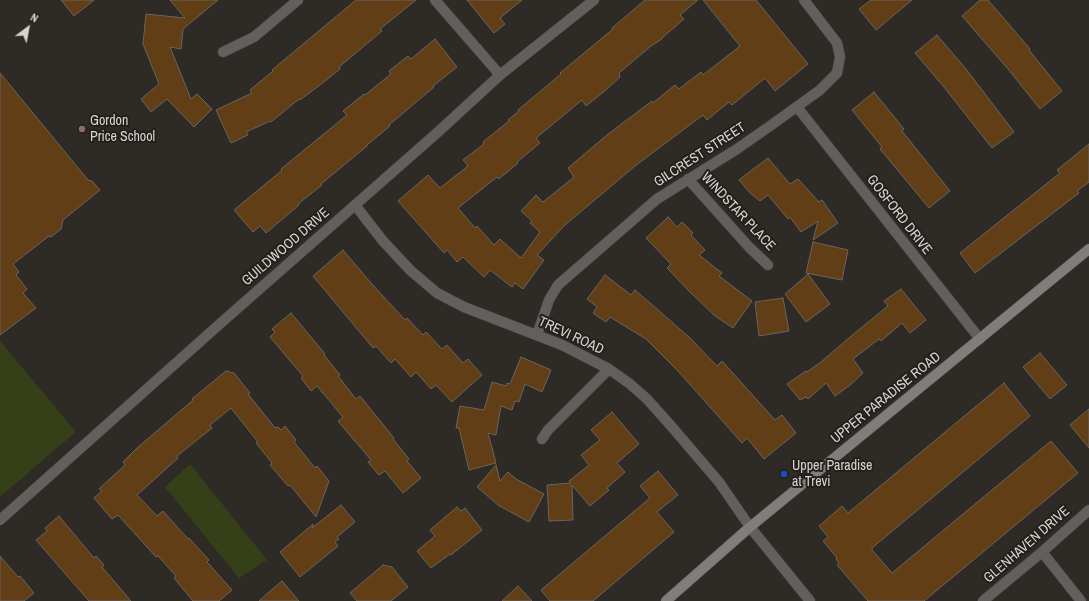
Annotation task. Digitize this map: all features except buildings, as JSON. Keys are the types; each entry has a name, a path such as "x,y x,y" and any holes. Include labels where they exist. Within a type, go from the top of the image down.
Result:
{"main road":[{"name":"UPPER PARADISE ROAD","path":"666,601 750,527 1089,249"}],"street":[{"path":"223,52 254,37 298,0"},
{"path":"435,0 500,75"},
{"name":"GUILDWOOD DRIVE","path":"0,520 500,75 594,0"},
{"name":"GILCREST STREET","path":"537,335 549,300 558,285 658,199 737,149 797,107 820,90 837,73 840,57 837,43 804,0"},
{"name":"GOSFORD DRIVE","path":"797,107 980,339"},
{"name":"WINDSTAR PLACE","path":"688,179 749,247 768,265"},
{"name":"TREVI ROAD","path":"355,205 383,240 410,270 437,293 464,307 562,345 609,369 630,384 672,427 719,482 750,527 810,601"},
{"path":"542,439 548,430 609,369"},
{"name":"GLENHAVEN DRIVE","path":"983,601 1042,552 1089,510"},
{"path":"1042,552 1081,601"}],"green space":[{"path":"0,341 76,432 0,497"},
{"path":"190,464 267,560 239,578 165,487"}],"place":[{"name":"Gordon Price School","path":"82,129"},
{"name":"Upper Paradise at Trevi","path":"784,474"}]}
